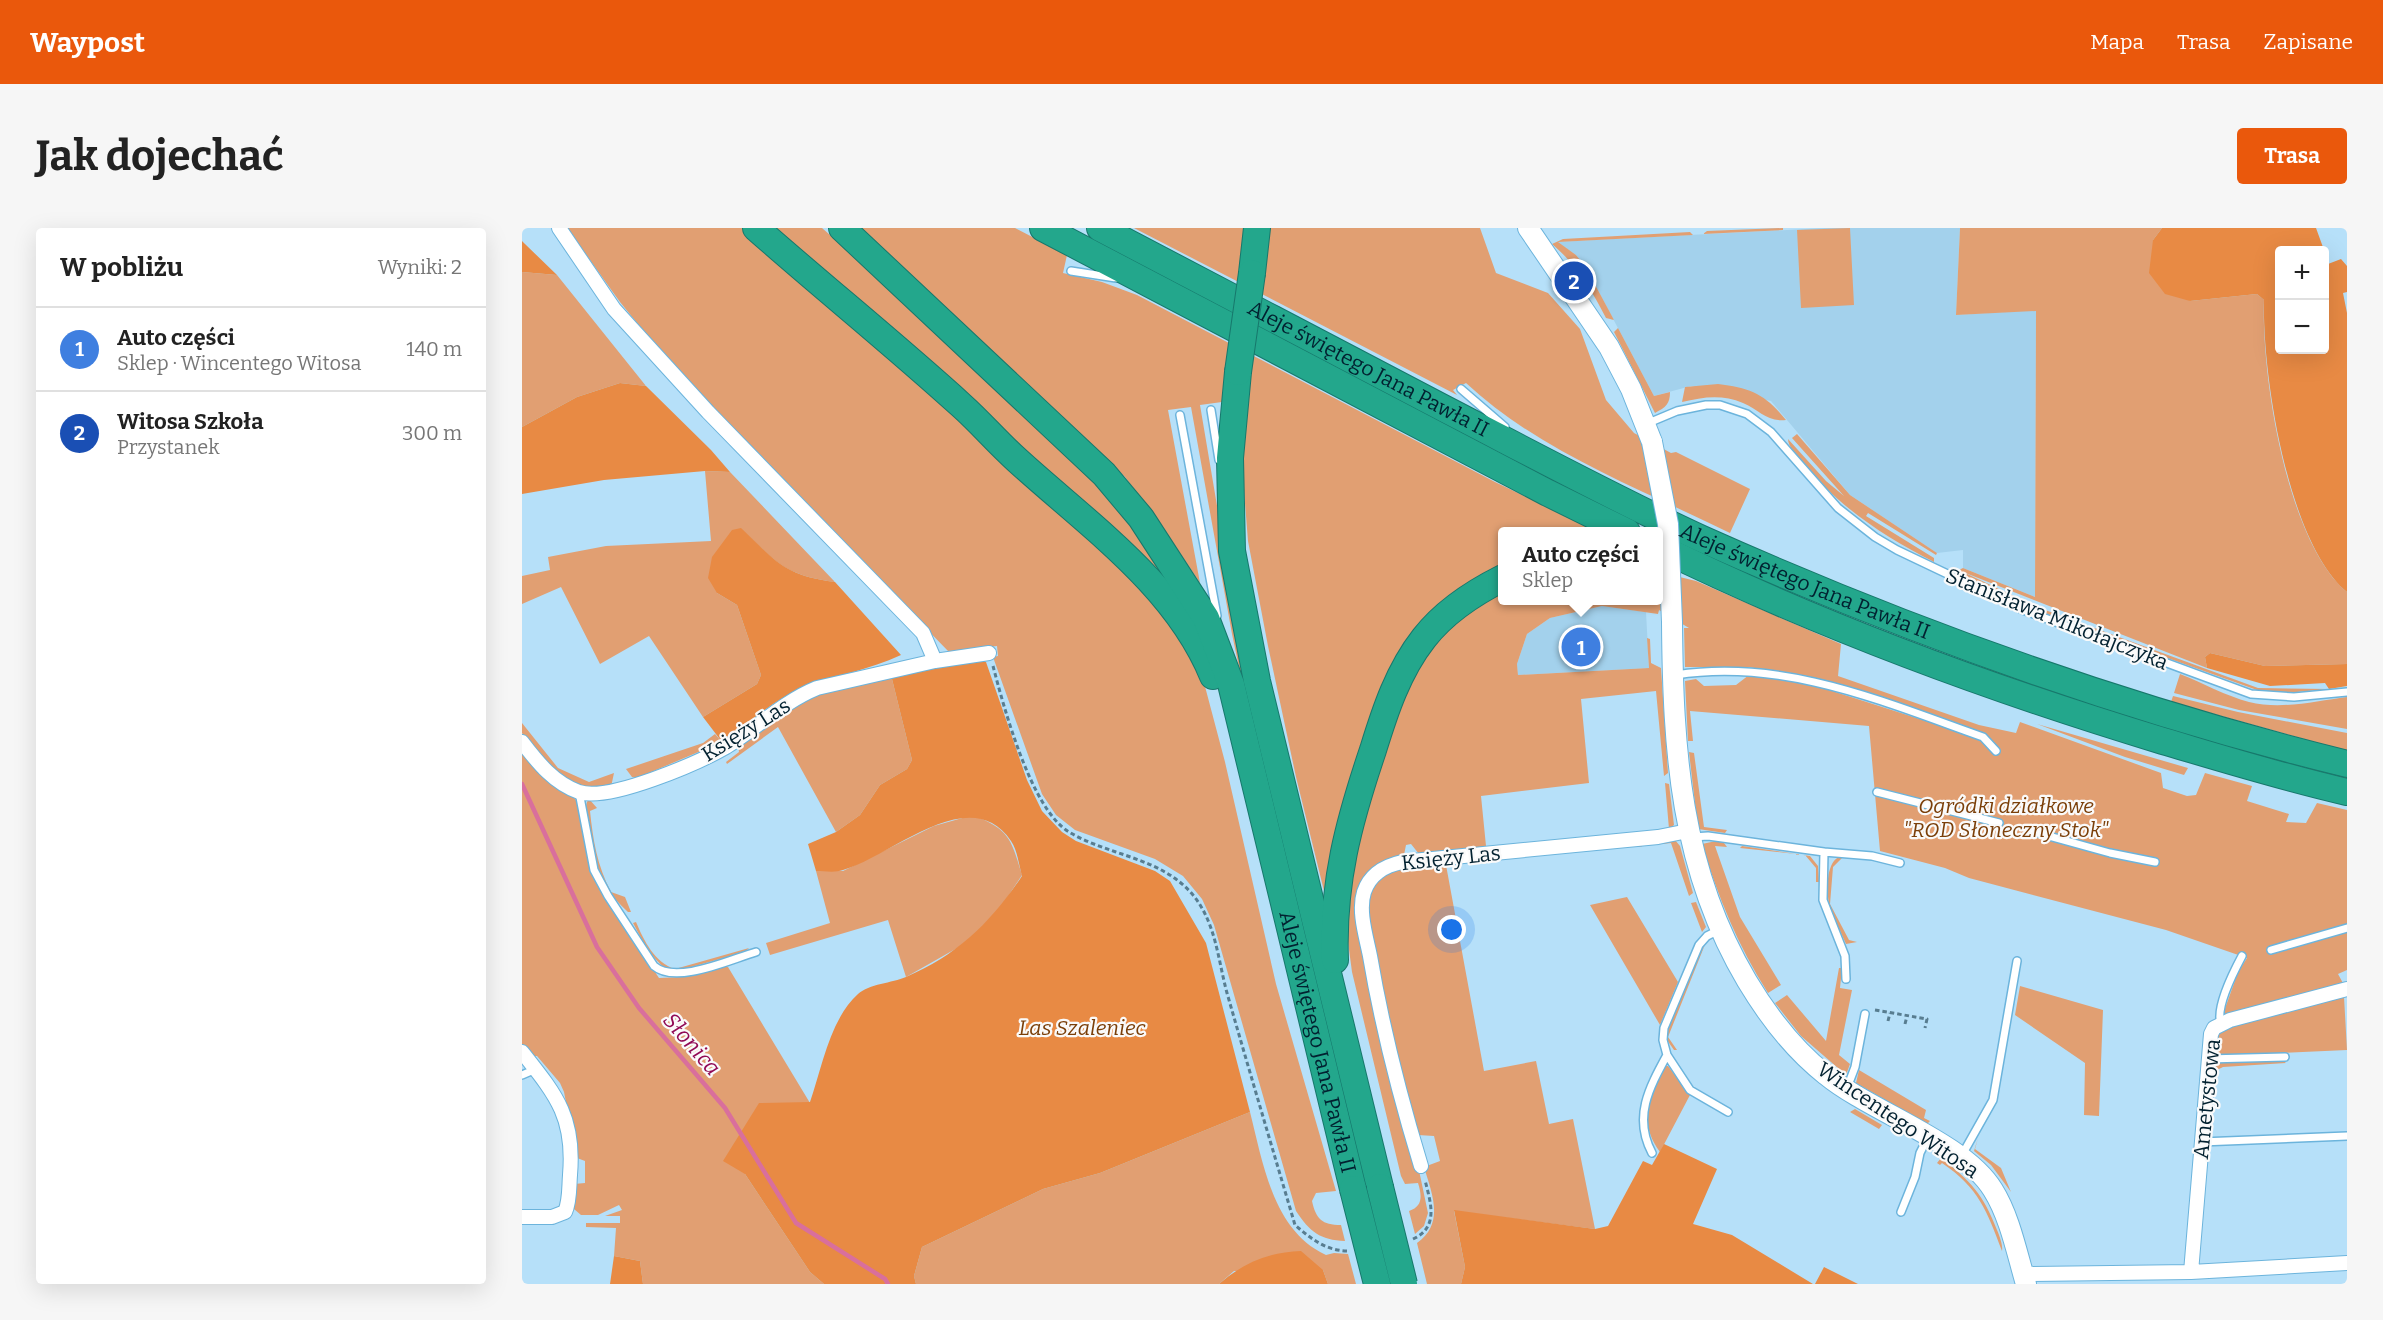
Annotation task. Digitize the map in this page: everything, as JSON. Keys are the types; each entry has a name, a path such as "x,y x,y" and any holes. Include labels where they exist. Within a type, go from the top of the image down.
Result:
{"highway":[{"path":"756,228 963,407 1014,458 1138,569 1175,610 1206,658 1258,800"},
{"path":"842,228 1104,474 1141,518 1206,618 1231,684 1258,800"},
{"path":"1042,228 1548,493 1619,527"},
{"name":"Aleje świętego Jana Pawła II","path":"1100,228 1557,468 1701,538 1913,627 2139,707 2347,764"},
{"path":"1257,228 1238,372 1230,458 1232,551 1257,681 1344,1040"},
{"path":"1663,549 1692,563"},
{"path":"1663,559 1692,563"},
{"name":"Aleje świętego Jana Pawła II","path":"1692,563 1903,651 2044,703 2260,769 2347,792"},
{"path":"1344,1040 1335,967 1337,881 1347,828 1386,710 1404,668 1425,637 1460,602 1498,581"},
{"name":"Aleje świętego Jana Pawła II","path":"1258,800 1377,1284"},
{"name":"Aleje świętego Jana Pawła II","path":"1344,1040 1404,1284"}],"street":[{"path":"559,228 614,309 708,412 923,633 935,660"},
{"name":"Wincentego Witosa","path":"1528,228 1604,338 1631,389 1648,434 1668,524 1678,759 1688,834 1697,870 1719,930 1754,993 1779,1027 1812,1063 1846,1090 1928,1137 1980,1173 1995,1193 2024,1279"},
{"name":"Księży Las","path":"579,792 611,792 695,762 725,747 801,695 817,688 935,660 989,652"},
{"path":"522,742 545,772 579,792"},
{"name":"Księży Las","path":"1421,1166 1385,1036 1364,920 1364,893 1371,878 1383,868 1402,862 1688,834"},
{"name":"Ametystowa","path":"2191,1272 2207,1059 2211,1034 2221,1024 2321,994 2347,989"},
{"path":"522,1052 557,1097 570,1133 567,1206 560,1216 522,1217"},
{"path":"2024,1279 2347,1263"}],"lane":[{"path":"1071,271 1148,284"},
{"path":"1461,389 1511,432"},
{"name":"Stanisława Mikołajczyka","path":"1648,434 1693,407 1720,405 1734,408 1758,421 1772,432 1823,494 1857,525 1897,550 2003,602 2251,694 2294,698 2347,692"},
{"path":"1211,410 1220,469"},
{"path":"1180,415 1231,684"},
{"path":"1520,439 1557,468"},
{"path":"1222,480 1232,551"},
{"path":"1673,676 1733,671 1806,678 1983,737 1996,751"},
{"path":"579,792 590,857 597,877 654,966 666,974 681,974 756,952"},
{"path":"1877,792 1999,823"},
{"path":"2031,831 2110,853 2155,861"},
{"path":"1688,834 1872,856 1900,863"},
{"path":"1824,852 1823,900 1845,956 1846,979"},
{"path":"2271,950 2347,928"},
{"path":"1719,930 1707,936 1699,945 1664,1028 1663,1040 1667,1055 1690,1090 1728,1113"},
{"path":"2221,1024 2219,1012 2242,956"},
{"path":"1961,1158 1993,1100 2017,961"},
{"path":"1846,1090 1855,1067 1865,1014"},
{"path":"1652,1153 1645,1137 1643,1107 1649,1089 1667,1055"},
{"path":"2207,1059 2285,1058"},
{"path":"522,1075 536,1070"},
{"path":"2201,1142 2347,1136"},
{"path":"1901,1212 1915,1177 1920,1153 1928,1137"}],"path":[{"path":"989,652 1032,784 1051,816 1068,832 1145,862 1171,876 1194,896 1211,922 1220,969 1295,1225 1313,1241 1338,1250 1356,1250"},
{"path":"1865,1014 1870,1010 1927,1019 1925,1028"},
{"path":"1888,1021 1890,1013"},
{"path":"1905,1024 1907,1016"},
{"path":"1406,1241 1424,1232 1432,1214 1421,1166"}],"shaded area":[{"path":"1824,228 1960,228 1956,315 2036,310 2035,597 1963,568 1963,550 1937,553 1850,495 1771,401 1691,386 1654,396 1585,266 1576,255 1557,242"},
{"path":"1602,606 1646,612 1649,668 1518,675 1517,664 1527,634 1550,618"}],"green space":[{"path":"567,228 747,228 1132,572 1198,660 1225,762 1276,984 1336,1191 1316,1193 1312,1201 1321,1220 1329,1224 1341,1225 1345,1241 1329,1239 1316,1234 1296,1211 1214,925 1202,899 1183,876 1155,859 1075,830 1056,815 1042,794 993,657 998,656 997,646 949,652 677,372 620,302"},
{"path":"771,228 822,228 845,248 1104,490 1141,533 1175,593"},
{"path":"859,228 1015,228 1067,255 1063,273 1102,282 1137,295 1495,482 1590,527 1498,527 1498,571 1439,611 1325,895 1296,777 1268,646 1248,541 1243,478 1222,402 1200,405 1237,624 1331,1027 1323,1029 1271,818 1232,634 1191,407 1168,410 1200,583 1125,477"},
{"path":"1134,228 1480,228 1496,273 1548,293 1580,329 1606,400 1634,433 1671,453 1676,452 1750,489 1730,533 1559,449 1495,407 1466,383 1453,390 1457,395"},
{"path":"1783,228 1783,230 1703,234 1707,231"},
{"path":"1850,228 1854,305 1801,308 1797,230"},
{"path":"1960,228 2162,228 2153,240 2190,301 2257,294 2264,300 2267,370 2282,456 2308,536 2326,568 2347,592 2347,664 2265,666 2210,653 2205,657 2207,668 1963,572 2037,607 2258,688 2329,689 2286,693 2257,690 2036,611 1960,574 1959,570 1963,568 2035,597 2036,311 1956,315"},
{"path":"2162,228 2316,228 2323,246 2275,246 2275,354 2329,354 2329,264 2341,259 2347,266 2347,292 2343,293 2347,313 2347,592 2326,569 2309,537 2294,498 2274,412 2268,370 2264,300 2257,294 2190,301 2165,294 2149,273 2153,240"},
{"path":"1690,232 1693,235 1558,242 1576,255 1585,266 1614,320 1606,318 1583,278 1552,244 1563,239"},
{"path":"522,241 525,244 557,275 522,272"},
{"path":"522,272 557,275 646,386 620,383 577,397 522,427"},
{"path":"1618,328 1654,396 1670,392 1667,405 1655,413 1614,332"},
{"path":"620,383 646,386 730,472 705,471 604,480 522,494 522,427 577,397"},
{"path":"1718,384 1757,394 1771,404 1786,420 1773,419 1743,403 1728,398 1705,398 1682,402 1685,387"},
{"path":"1797,434 1850,495 1937,553 1936,555 1868,513 1866,516 1934,558 1934,562 1880,531 1831,493 1795,454 1788,439 1826,481 1844,496 1792,438"},
{"path":"705,471 730,472 835,582 792,571 773,558 741,529 717,593 737,605 761,675 757,684 703,717 649,636 600,664 561,587 522,604 522,576 550,570 548,557 606,546 711,541"},
{"path":"741,528 773,558 792,571 835,582 901,655 796,691 763,711 722,742 703,717 757,684 761,675 737,605 717,593 708,578 712,557 732,530"},
{"name":"Ogródki działkowe \"ROD Słoneczny Stok\"","path":"1663,573 1696,581 1841,644 1838,676 1979,725 2016,733 2020,722 2161,773 2163,788 2187,796 2196,795 2205,773 2252,786 2247,801 2289,814 2286,822 2306,823 2317,803 2347,810 2347,970 2338,974 2344,985 2222,1017 2238,972 2247,958 2166,930 1969,878 1945,868 1880,851 1869,726 1690,711 1693,741 1688,741 1685,681 1696,679 1704,686 1736,685 1749,675 1801,681 1976,737 1996,747 1978,731 1807,676 1748,667 1685,667 1684,628 1689,628 1659,610 1658,614 1602,606 1550,618 1527,634 1517,664 1518,675 1649,668 1647,638 1650,639 1651,663 1661,668 1668,773 1664,776 1656,691 1581,699 1589,783 1481,796 1486,846 1491,846 1488,850 1419,854 1411,844 1406,845 1404,855 1387,860 1360,890 1428,1213 1424,1226 1415,1234 1409,1211 1417,1206 1420,1200 1418,1183 1405,1184 1401,1176 1352,972 1346,927 1349,856 1386,735 1427,647 1452,623 1498,591 1498,605 1663,605"},
{"path":"2210,653 2265,666 2347,664 2347,686 2329,689 2325,683 2270,686 2207,668 2205,657"},
{"name":"Las Szaleniec","path":"980,659 986,662 1027,780 1042,811 1062,832 1076,841 1155,871 1170,881 1206,943 1250,1112 1100,1173 1043,1189 922,1247 914,1276 916,1284 824,1284 810,1272 745,1174 723,1161 759,1103 810,1102 834,1030 848,1004 858,994 868,988 906,977 957,948 972,936 998,908 1022,876 1011,841 994,824 974,818 952,820 930,828 862,863 840,871 816,871 808,844 836,832 860,815 880,785 907,769 912,760 891,675"},
{"path":"1985,664 2347,774 2347,782 2196,741 1981,669"},
{"path":"2180,674 2232,696 2261,704 2298,704 2347,697 2347,729 2239,710 2174,693"},
{"path":"891,675 912,760 907,769 880,785 860,815 836,832 778,727 727,764 726,762 739,752 738,745 803,699 821,692"},
{"path":"2173,696 2238,712 2347,733 2347,751 2171,702"},
{"path":"522,723 558,768 589,782 614,773 611,787 583,786 559,774 522,733"},
{"path":"2037,724 2188,768 2184,775 2125,757"},
{"path":"715,734 722,742 637,778 632,777 626,769 703,743"},
{"path":"1689,752 1694,753 1704,827 1727,830 1725,833 1698,829"},
{"path":"522,753 547,781 572,794 578,804 587,856 599,888 659,978 681,977 722,966 728,967 810,1103 759,1104 745,1174 810,1272 824,1284 643,1284 640,1261 614,1256 616,1228 586,1227 586,1223 620,1223 620,1216 605,1216 622,1210 619,1205 598,1215 581,1215 574,1209 574,1184 585,1183 585,1161 577,1158 564,1092 560,1083 537,1056 532,1056 522,1045"},
{"path":"1665,783 1669,784 1674,825 1669,829"},
{"path":"589,799 597,808 590,811 594,842 602,872 611,892 625,897 631,912 628,912 612,895 601,877 587,827 586,805"},
{"path":"973,815 995,826 1007,837 1022,875 1001,907 966,943 906,977 888,920 770,955 766,943 830,923 816,871 843,871 934,826"},
{"path":"1675,840 1680,846 1693,893 1689,896 1671,843 1633,847"},
{"path":"1716,841 1724,843 1727,847 1715,846 1740,917 1781,985 1768,993 1738,939 1708,864 1702,844"},
{"path":"1742,846 1798,854 1740,848"},
{"path":"1805,855 1810,856 1818,866 1819,882 1816,882 1816,868"},
{"path":"1842,856 1876,860 1843,857 1833,867 1830,904 1849,940 1857,942 1846,944 1832,912 1829,902 1828,894 1828,878 1832,863"},
{"path":"1446,865 1484,1071 1536,1061 1549,1124 1573,1119 1595,1229 1454,1211 1465,1267 1461,1284 1427,1284 1417,1243 1426,1235 1431,1226 1434,1208 1424,1167 1440,1161 1434,1136 1418,1135 1403,1092 1368,922 1372,889 1378,879 1396,869"},
{"path":"1627,897 1678,982 1660,1025 1590,905"},
{"path":"1696,902 1706,927 1702,932 1691,903"},
{"path":"636,922 656,957 675,969 749,948 745,952 677,971 665,969 648,951 633,923"},
{"path":"1706,942 1668,1037 1677,1050 1674,1050 1667,1040 1666,1032 1685,984"},
{"path":"1839,968 1842,968 1840,988 1852,990 1839,1055 1850,1064 1846,1075 1801,1036 1775,1003 1787,995 1826,1041"},
{"path":"2020,986 2103,1010 2099,1116 2084,1115 2085,1063 2015,1015"},
{"path":"2344,997 2347,1050 2219,1056 2212,1053 2215,1036 2232,1024"},
{"path":"2282,1060 2286,1063 2223,1067 2211,1073 2215,1063 2219,1062"},
{"path":"1665,1066 1668,1066 1690,1095 1660,1152 1653,1141 1647,1120 1650,1099"},
{"path":"1859,1070 1926,1110 1924,1118 1930,1121 1927,1124 1856,1083"},
{"path":"1855,1109 1882,1125 1879,1129 1850,1112"},
{"path":"1250,1112 1266,1173 1282,1213 1308,1244 1326,1255 1348,1254 1356,1284 1328,1284 1323,1270 1234,1271 1219,1284 916,1284 914,1276 922,1247 1043,1189 1100,1173"},
{"path":"1978,1138 1975,1149 2001,1168 2011,1192 1991,1165 1974,1151"},
{"path":"1664,1144 1717,1169 1693,1224 1732,1235 1813,1284 1461,1284 1465,1267 1454,1210 1595,1229 1608,1226 1643,1161 1652,1165"},
{"path":"1941,1158 1968,1181 1981,1197 1998,1233 2002,1251 1980,1201 1955,1172 1942,1163 1940,1165 1937,1163"},
{"path":"1301,1251 1323,1270 1328,1284 1219,1284 1237,1270 1257,1260 1267,1256"},
{"path":"614,1256 640,1261 643,1284 610,1284"},
{"path":"1824,1267 1858,1284 1815,1284"}],"waterway":[{"name":"Słonica","path":"522,784 597,947 639,1008 725,1108 796,1223 885,1279 888,1284"}],"place":[{"name":"Witosa Szkoła","path":"1574,281"},
{"name":"Auto części","path":"1581,647"}]}
